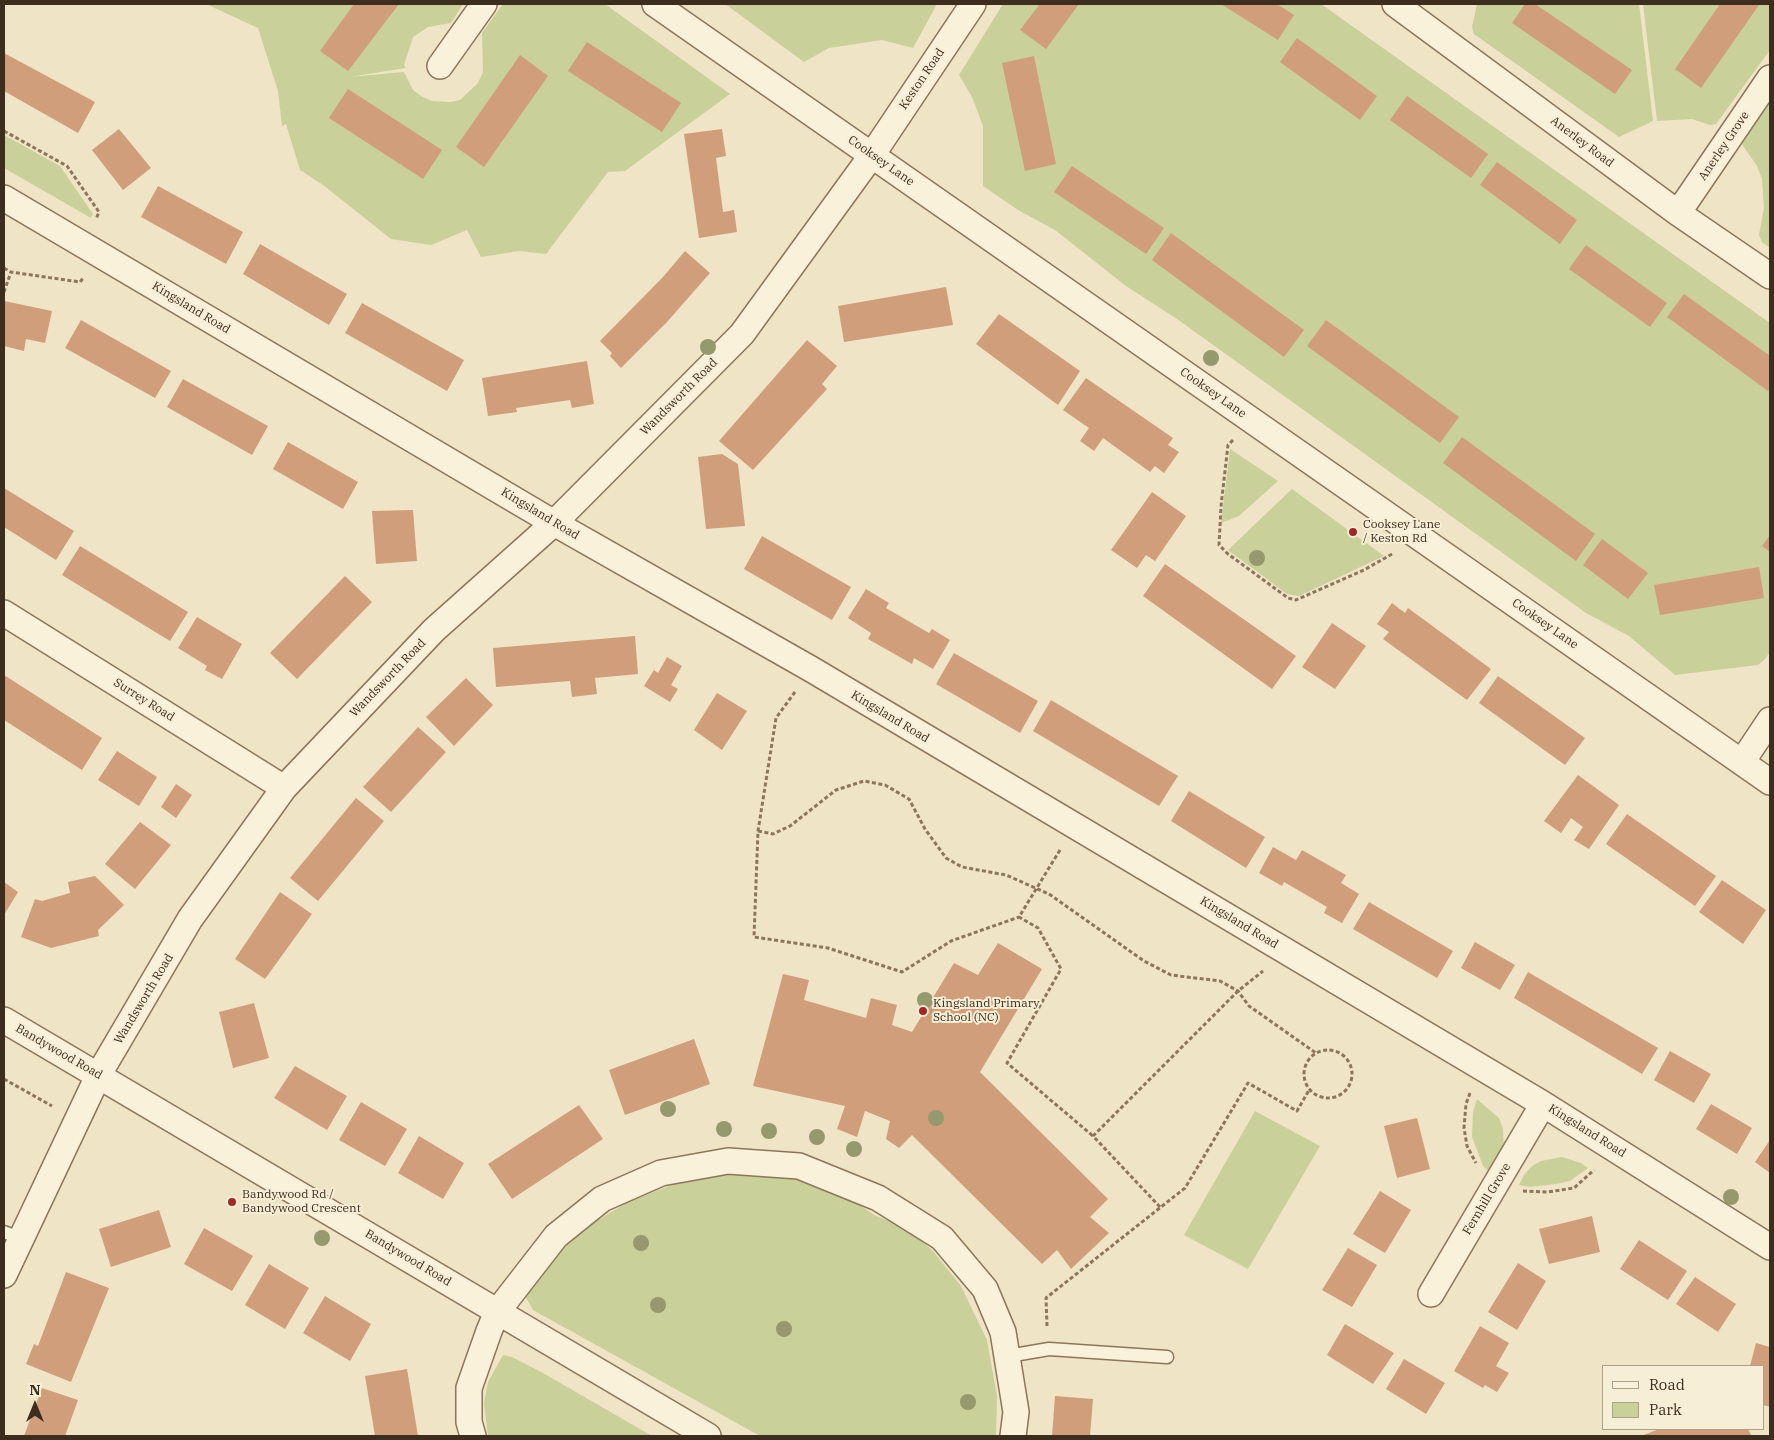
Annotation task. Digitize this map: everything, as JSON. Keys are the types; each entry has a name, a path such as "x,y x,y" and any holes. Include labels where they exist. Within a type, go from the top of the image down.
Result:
{"street":[{"path":"440,66 484,4"},
{"name":"Cooksey Lane","path":"656,4 1770,782"},
{"name":"Keston Road","path":"872,155 973,4"},
{"name":"Anerley Road","path":"1395,4 1678,213 1770,276"},
{"name":"Anerley Grove","path":"1678,213 1770,78"},
{"name":"Wandsworth Road","path":"4,1275 12,1235 77,1120 99,1074 190,919 284,788 434,630 554,523 742,334 872,155"},
{"name":"Kingsland Road","path":"4,198 554,523 811,669 1544,1104 1770,1247"},
{"name":"Surrey Road","path":"4,613 284,788"},
{"path":"1742,762 1770,720"},
{"name":"Bandywood Road","path":"4,1020 99,1074 708,1436"},
{"name":"Fernhill Grove","path":"1431,1294 1544,1104"},
{"path":"473,1436 469,1422 469,1388 497,1312 556,1236 602,1199 662,1173 728,1161 799,1166 878,1198 942,1238 985,1289 1003,1332 1016,1412 1013,1436"}],"lane":[{"path":"1008,1356 1048,1350 1167,1357"}],"path":[{"path":"4,131 67,166 99,212 93,249 80,282 11,272 4,268"},
{"path":"4,292 11,272"},
{"path":"1253,421 1228,444 1219,545 1228,554 1288,598 1296,600 1364,570 1421,537"},
{"path":"811,669 776,718 758,831 754,938 828,948 902,972 950,941 1019,917 1075,826"},
{"path":"758,831 773,834 790,826 836,790 864,781 885,785 909,799 925,829 946,858 962,867 1006,875 1049,894 1144,961 1171,975 1220,980 1238,991 1249,1006 1316,1053"},
{"path":"1019,917 1038,928 1061,969 1007,1062 1093,1136 1160,1207"},
{"path":"1093,1136 1238,991 1287,952"},
{"path":"1322,1050 1334,1050 1344,1055 1350,1065 1352,1076 1347,1089 1336,1097 1322,1097 1308,1090 1304,1079 1305,1065 1316,1053 1322,1050"},
{"path":"4,1079 77,1120"},
{"path":"1048,1350 1046,1298 1184,1188 1248,1083 1297,1111 1308,1090"}],"green space":[{"path":"206,4 463,4 451,23 428,27 413,37 404,65 406,68 349,77 404,72 413,90 421,96 432,101 450,102 460,100 478,83 483,72 482,33 503,4 605,4 730,94 625,171 608,172 546,254 520,251 481,257 467,230 431,245 391,239 323,185 300,170 286,124 282,126 278,91 258,28"},
{"path":"725,4 937,4 913,48 882,40 829,48 804,62"},
{"path":"1003,4 1321,4 1770,323 1770,652 1765,659 1758,665 1675,675 1629,636 1586,613 1177,319 1126,286 1055,230 1018,210 983,186 983,126 972,97 959,75"},
{"path":"1477,4 1639,4 1653,121 1619,137 1474,34 1472,27"},
{"path":"1643,4 1770,4 1770,50 1716,124 1710,125 1692,119 1657,121"},
{"path":"1770,97 1770,248 1762,242 1759,235 1764,208 1762,179 1757,166 1739,140"},
{"path":"4,135 60,166 93,214 91,218 4,168"},
{"path":"1230,449 1278,481 1239,516 1221,523"},
{"path":"1292,489 1384,556 1299,596 1287,594 1228,550"},
{"path":"1477,1099 1499,1118 1503,1129 1504,1154 1493,1175 1483,1166 1472,1137 1473,1112"},
{"path":"1255,1111 1320,1146 1248,1269 1184,1235"},
{"path":"1562,1157 1581,1163 1588,1168 1570,1181 1530,1187 1519,1185 1524,1175 1532,1166 1541,1161"},
{"path":"745,1172 817,1180 839,1190 874,1215 906,1228 932,1250 961,1286 987,1340 997,1396 996,1436 760,1436 533,1310 525,1296 551,1260 588,1226 628,1202 679,1182"},
{"path":"503,1355 512,1357 543,1373 652,1436 488,1436 484,1403 488,1382"}],"building":[{"path":"354,4 399,4 348,71 320,51"},
{"path":"1040,4 1079,4 1046,49 1020,30"},
{"path":"1221,4 1277,4 1294,15 1278,40"},
{"path":"1525,4 1535,4 1632,70 1615,94 1512,23"},
{"path":"1720,4 1759,5 1701,88 1675,69"},
{"path":"1297,38 1377,96 1360,120 1280,62"},
{"path":"587,42 681,103 662,132 568,71"},
{"path":"4,53 95,102 78,133 4,91"},
{"path":"520,55 548,76 484,167 456,147"},
{"path":"1034,56 1056,164 1025,171 1002,63"},
{"path":"348,89 442,150 423,179 329,118"},
{"path":"1407,96 1488,154 1471,178 1390,120"},
{"path":"119,129 151,168 123,190 92,150"},
{"path":"722,129 726,156 716,158 723,212 734,210 737,232 699,238 684,134"},
{"path":"1497,162 1577,220 1560,244 1480,185"},
{"path":"1072,166 1164,228 1146,254 1054,192"},
{"path":"158,186 243,232 226,264 141,217"},
{"path":"1171,233 1304,330 1284,357 1152,260"},
{"path":"260,244 347,294 329,325 243,274"},
{"path":"1586,245 1667,303 1650,327 1569,269"},
{"path":"685,251 710,273 667,322 621,368 610,356 612,353 600,341 663,277"},
{"path":"946,287 953,325 844,342 838,306"},
{"path":"1684,294 1770,356 1770,388 1768,391 1667,317"},
{"path":"4,301 52,311 45,343 26,339 24,351 4,346"},
{"path":"362,303 464,360 447,391 345,333"},
{"path":"999,314 1080,371 1058,405 976,344"},
{"path":"81,320 171,371 155,398 65,348"},
{"path":"1326,320 1459,417 1440,443 1307,346"},
{"path":"807,340 837,366 822,384 827,389 753,470 719,441"},
{"path":"587,361 594,404 572,408 570,400 516,408 517,412 488,416 482,378"},
{"path":"1086,378 1173,438 1168,445 1179,452 1164,473 1155,466 1150,472 1103,438 1094,451 1080,441 1089,428 1063,410"},
{"path":"183,379 268,426 252,455 167,407"},
{"path":"1462,437 1595,534 1576,561 1443,463"},
{"path":"288,442 358,482 343,509 273,469"},
{"path":"722,454 738,464 745,526 706,529 698,457"},
{"path":"4,488 74,531 56,560 4,527"},
{"path":"1152,492 1186,516 1155,561 1146,555 1137,568 1111,550"},
{"path":"413,510 417,561 376,564 372,511"},
{"path":"1770,535 1770,552 1762,546"},
{"path":"762,536 851,587 832,620 744,569"},
{"path":"1602,539 1648,573 1628,599 1583,565"},
{"path":"80,546 188,612 170,641 62,575"},
{"path":"1165,564 1296,656 1272,689 1143,596"},
{"path":"1759,567 1764,598 1660,615 1654,585"},
{"path":"345,576 372,602 297,679 270,653"},
{"path":"866,589 889,603 886,608 929,633 932,629 950,640 933,669 914,658 912,664 868,639 871,633 848,618"},
{"path":"1392,603 1405,613 1408,608 1491,669 1467,700 1383,639 1389,632 1377,624"},
{"path":"197,617 242,644 222,679 205,670 207,666 178,648"},
{"path":"1332,623 1366,646 1335,689 1302,667"},
{"path":"635,636 638,674 595,678 597,694 572,697 570,681 496,687 493,648"},
{"path":"954,653 1038,701 1020,733 936,684"},
{"path":"667,657 682,666 671,685 678,689 670,702 644,686 654,670 658,673"},
{"path":"4,675 102,738 82,770 4,720"},
{"path":"1498,676 1585,738 1565,765 1479,703"},
{"path":"466,678 493,705 454,746 426,717"},
{"path":"717,693 747,711 722,750 694,730"},
{"path":"1051,700 1178,776 1159,806 1033,731"},
{"path":"418,727 446,752 391,812 363,787"},
{"path":"117,751 157,777 139,806 98,780"},
{"path":"1578,775 1619,805 1589,849 1574,840 1583,827 1571,818 1561,833 1544,821"},
{"path":"176,784 192,795 176,818 161,807"},
{"path":"1189,791 1265,837 1246,868 1171,821"},
{"path":"356,798 384,821 318,901 290,878"},
{"path":"1627,814 1716,876 1695,906 1606,844"},
{"path":"140,822 171,845 135,889 105,864"},
{"path":"1273,847 1296,860 1302,850 1346,875 1341,883 1359,894 1342,923 1324,913 1327,907 1284,882 1282,886 1259,873"},
{"path":"95,876 124,905 98,930 99,936 51,948 21,937 35,899 42,901 70,893 68,882"},
{"path":"1722,880 1766,910 1743,944 1699,912"},
{"path":"4,882 18,892 4,915"},
{"path":"280,892 312,914 265,979 235,959"},
{"path":"1369,902 1453,951 1437,978 1353,929"},
{"path":"1475,942 1515,965 1500,990 1461,968"},
{"path":"998,943 1042,969 980,1072 1108,1199 1090,1217 1109,1233 1071,1269 1057,1250 1042,1264 912,1135 899,1148 886,1139 890,1121 865,1111 857,1137 837,1129 845,1106 753,1086 783,974 809,980 804,1000 866,1018 871,998 897,1005 892,1025 912,1032 954,963 978,975"},
{"path":"1528,972 1658,1048 1642,1074 1514,998"},
{"path":"254,1003 269,1058 233,1068 219,1012"},
{"path":"694,1039 710,1084 625,1115 609,1070"},
{"path":"1670,1051 1711,1074 1694,1103 1654,1080"},
{"path":"295,1066 347,1096 327,1130 274,1098"},
{"path":"361,1102 407,1129 385,1166 339,1140"},
{"path":"1711,1104 1752,1128 1737,1154 1696,1129"},
{"path":"579,1105 603,1139 512,1199 488,1164"},
{"path":"1417,1118 1430,1169 1397,1178 1384,1126"},
{"path":"419,1136 464,1163 443,1199 398,1173"},
{"path":"1770,1140 1770,1173 1755,1162"},
{"path":"1380,1191 1411,1210 1385,1253 1353,1234"},
{"path":"159,1210 171,1247 111,1267 99,1229"},
{"path":"1592,1216 1600,1252 1549,1264 1539,1229"},
{"path":"204,1228 253,1256 232,1291 184,1264"},
{"path":"1639,1240 1687,1271 1668,1300 1620,1269"},
{"path":"1348,1248 1377,1265 1352,1307 1322,1290"},
{"path":"1518,1263 1546,1281 1517,1330 1488,1312"},
{"path":"269,1264 309,1288 285,1329 245,1305"},
{"path":"66,1272 109,1288 71,1382 26,1364 34,1344 38,1346"},
{"path":"1695,1277 1736,1304 1718,1332 1676,1304"},
{"path":"325,1296 371,1324 350,1361 303,1333"},
{"path":"1345,1324 1394,1353 1373,1384 1327,1355"},
{"path":"1480,1326 1509,1343 1496,1366 1509,1373 1497,1392 1485,1385 1483,1388 1454,1371"},
{"path":"1756,1343 1770,1347 1770,1407 1764,1405 1764,1365 1750,1365"},
{"path":"1404,1359 1445,1383 1426,1414 1386,1389"},
{"path":"407,1369 418,1436 375,1436 365,1376"},
{"path":"42,1388 78,1400 65,1436 24,1436"},
{"path":"1055,1396 1093,1399 1090,1436 1052,1436"},
{"path":"1656,1430 1748,1430 1751,1435 1641,1436"}],"place":[{"name":"Cooksey Lane / Keston Rd","path":"1353,532"},
{"name":"Kingsland Primary School (NC)","path":"923,1011"},
{"name":"Bandywood Rd / Bandywood Crescent","path":"232,1202"}]}
